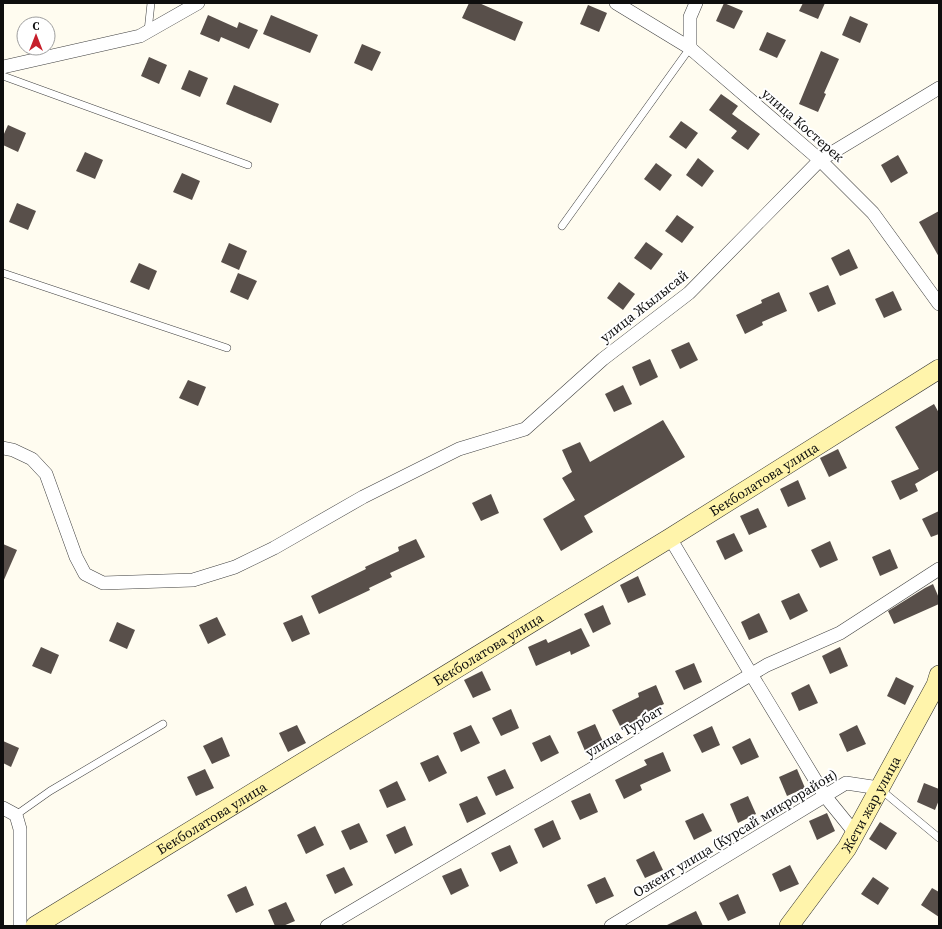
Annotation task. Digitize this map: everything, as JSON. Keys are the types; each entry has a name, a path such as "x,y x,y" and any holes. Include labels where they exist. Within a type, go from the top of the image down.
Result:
{"street":[{"path":"3,67 140,36 198,3"},
{"name":"улица Костерек","path":"616,3 690,48 820,160 873,213 939,304"},
{"path":"690,48 690,17 696,3"},
{"name":"улица Жылысай","path":"3,448 13,450 32,459 46,474 76,557 85,574 103,583 193,580 235,567 274,548 363,496 459,449 525,429 603,359 689,293 820,160 939,88"},
{"name":"Бекболатова улица","path":"35,926 670,538 939,369"},
{"path":"670,538 825,796 855,833"},
{"name":"улица Турбат","path":"328,926 767,664 840,633 939,568"},
{"name":"Жети жар улица","path":"789,926 847,848 936,685 939,674"},
{"name":"Озкент улица (Курсай микрорайон)","path":"612,926 846,783 879,788"},
{"path":"3,808 16,815 20,829 20,926"}],"lane":[{"path":"148,32 150,3"},
{"path":"562,226 690,48"},
{"path":"3,76 248,165"},
{"path":"3,273 227,348"},
{"path":"16,815 50,792 163,724"},
{"path":"879,788 939,838"}],"building":[{"path":"469,3 479,3 523,22 515,41 462,18"},
{"path":"724,3 743,11 734,29 716,21"},
{"path":"803,3 825,3 818,19 799,11"},
{"path":"588,5 607,13 599,32 580,24"},
{"path":"208,15 237,28 239,22 258,30 249,49 221,37 219,42 200,34"},
{"path":"271,15 318,35 310,53 263,34"},
{"path":"850,16 868,24 860,43 842,35"},
{"path":"767,32 786,40 777,58 759,50"},
{"path":"362,44 381,52 372,71 354,63"},
{"path":"821,51 839,59 824,93 826,94 818,112 799,104"},
{"path":"149,57 167,65 159,84 141,76"},
{"path":"189,70 208,78 200,97 181,89"},
{"path":"234,85 279,104 271,123 226,104"},
{"path":"721,94 738,106 732,114 760,134 748,150 731,138 737,131 709,110"},
{"path":"681,121 698,133 686,149 669,137"},
{"path":"8,125 26,133 18,152 3,145 3,136"},
{"path":"85,152 103,160 95,179 76,171"},
{"path":"898,155 908,173 891,183 881,165"},
{"path":"698,158 714,171 702,187 686,175"},
{"path":"656,163 672,175 660,191 644,179"},
{"path":"182,173 200,181 192,200 173,192"},
{"path":"17,203 36,211 28,230 9,222"},
{"path":"939,211 939,257 919,222"},
{"path":"677,215 694,227 682,243 665,231"},
{"path":"646,242 663,254 651,270 634,258"},
{"path":"229,243 247,251 239,270 221,262"},
{"path":"849,249 858,268 840,276 831,258"},
{"path":"139,263 157,271 149,290 130,282"},
{"path":"238,273 257,281 248,300 230,292"},
{"path":"619,282 635,294 623,310 607,298"},
{"path":"828,285 836,304 818,312 809,293"},
{"path":"893,291 902,310 884,318 875,299"},
{"path":"779,292 787,311 762,322 763,325 745,334 736,315 762,303 761,300"},
{"path":"689,342 698,360 680,369 671,350"},
{"path":"650,359 658,377 640,386 632,367"},
{"path":"188,380 206,387 198,406 179,398"},
{"path":"623,385 632,404 614,412 605,394"},
{"path":"934,404 939,413 939,470 915,484 918,491 900,500 891,481 919,469 895,427"},
{"path":"663,420 685,457 584,516 593,532 561,551 543,519 575,500 562,478 572,472 562,450 580,442 590,462"},
{"path":"838,449 847,468 829,477 820,458"},
{"path":"798,480 806,499 788,507 780,489"},
{"path":"491,494 499,513 481,521 472,503"},
{"path":"758,508 767,527 749,535 740,516"},
{"path":"939,511 939,534 931,537 922,519"},
{"path":"734,533 743,551 725,560 716,541"},
{"path":"416,539 425,557 390,573 392,577 369,588 370,590 319,614 311,596 366,569 365,567 399,551 398,547"},
{"path":"830,541 838,560 820,568 811,550"},
{"path":"3,544 17,550 3,582"},
{"path":"890,549 898,568 880,576 872,557"},
{"path":"638,576 646,595 628,603 620,585"},
{"path":"933,584 939,598 939,604 894,624 888,611"},
{"path":"799,593 808,611 790,620 781,601"},
{"path":"603,605 611,624 593,633 584,614"},
{"path":"759,613 768,632 749,640 741,622"},
{"path":"302,615 310,634 292,642 283,623"},
{"path":"217,617 226,635 208,644 199,625"},
{"path":"117,622 135,630 127,649 109,641"},
{"path":"581,628 590,646 571,655 570,651 536,666 528,647 546,639 548,643"},
{"path":"41,647 59,655 51,674 32,666"},
{"path":"840,647 848,666 830,674 822,656"},
{"path":"694,663 702,682 684,690 675,671"},
{"path":"482,671 491,690 473,698 464,680"},
{"path":"896,677 914,686 905,705 887,696"},
{"path":"809,684 818,703 799,711 791,693"},
{"path":"656,685 664,704 637,717 639,720 621,728 612,710 639,697 638,693"},
{"path":"511,709 519,728 501,736 492,718"},
{"path":"595,724 603,742 585,751 577,732"},
{"path":"297,725 306,743 288,752 279,733"},
{"path":"471,725 480,743 461,752 453,733"},
{"path":"857,725 866,744 847,752 839,734"},
{"path":"712,726 720,745 702,753 693,735"},
{"path":"550,735 559,753 541,762 532,743"},
{"path":"222,737 230,756 212,764 203,746"},
{"path":"750,738 759,757 741,765 732,747"},
{"path":"3,741 19,748 11,767 3,763"},
{"path":"663,752 671,771 640,785 642,790 624,799 615,780 647,765 644,760"},
{"path":"438,755 447,773 429,782 420,763"},
{"path":"205,769 214,788 196,796 187,777"},
{"path":"505,769 514,788 496,796 487,777"},
{"path":"797,769 805,788 787,796 779,777"},
{"path":"397,781 406,800 387,808 379,790"},
{"path":"924,783 939,789 939,800 935,810 917,802"},
{"path":"590,793 598,812 580,820 571,801"},
{"path":"477,796 486,814 467,823 459,804"},
{"path":"748,796 756,814 738,823 730,804"},
{"path":"703,813 712,831 694,840 685,821"},
{"path":"827,813 835,831 817,840 809,821"},
{"path":"553,820 561,839 543,848 534,829"},
{"path":"880,822 897,833 886,850 869,839"},
{"path":"359,823 368,842 350,850 341,831"},
{"path":"315,826 324,845 306,854 297,835"},
{"path":"405,826 413,845 395,854 386,835"},
{"path":"510,845 518,863 500,872 491,853"},
{"path":"654,851 663,870 645,878 636,860"},
{"path":"790,865 799,884 780,892 772,874"},
{"path":"344,867 353,885 335,894 326,875"},
{"path":"461,868 469,886 451,895 442,876"},
{"path":"605,877 614,896 596,904 587,885"},
{"path":"873,877 889,888 878,905 861,894"},
{"path":"246,886 254,905 236,913 227,895"},
{"path":"932,888 939,892 939,917 921,905"},
{"path":"738,894 746,913 728,921 719,903"},
{"path":"286,902 295,921 283,926 275,926 268,910"},
{"path":"696,911 703,926 665,926"}]}
